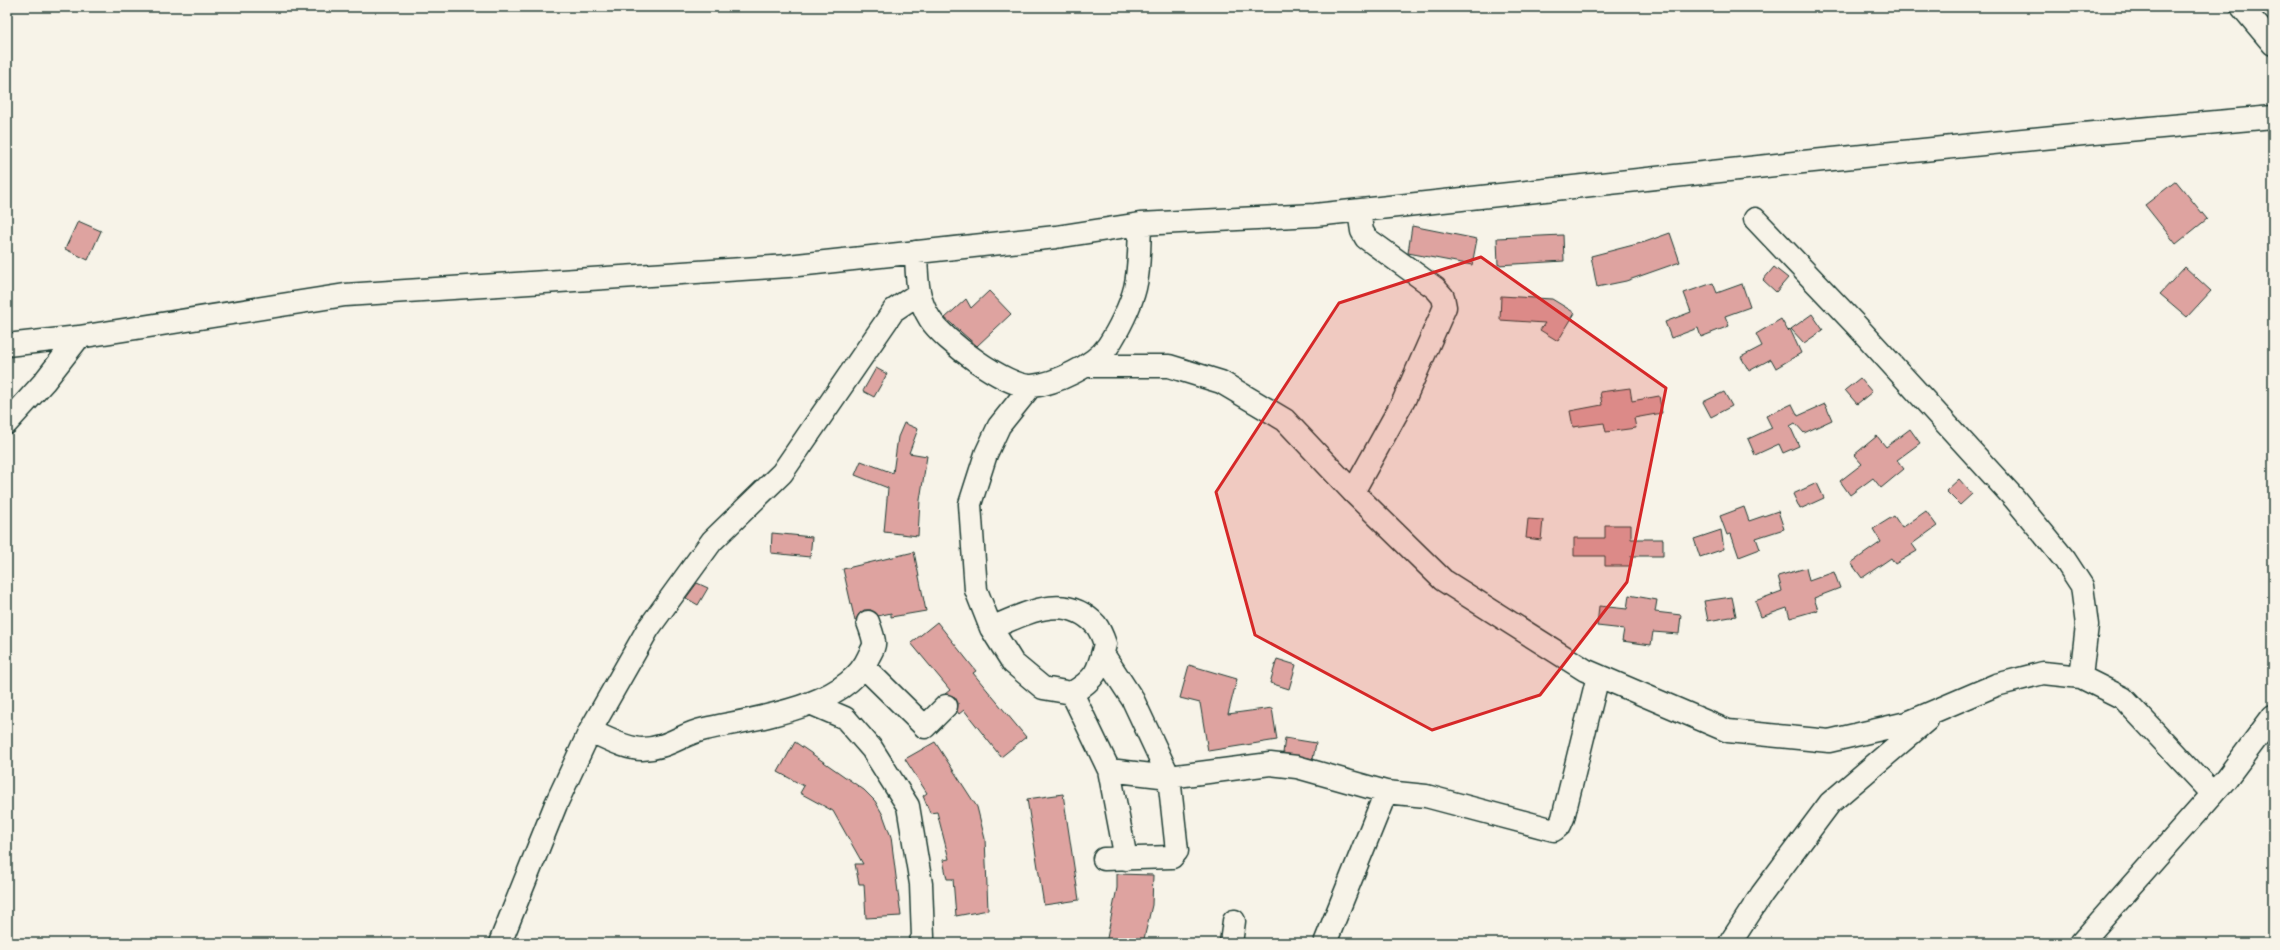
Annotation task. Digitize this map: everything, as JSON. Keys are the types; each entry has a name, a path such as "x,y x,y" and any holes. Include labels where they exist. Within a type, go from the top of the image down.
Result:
{"street":[{"path":"2242,7 2273,44"},
{"path":"7,345 79,337 345,295 788,266 1056,237 1140,224 1315,216 1810,161 2075,134 2273,118"},
{"path":"1353,492 1404,400 1445,307 1443,297 1435,288 1366,238 1362,231 1359,211"},
{"path":"1755,219 1861,330 2014,498 2065,560 2082,586 2087,625 2081,677"},
{"path":"1088,366 1108,346 1119,327 1135,288 1140,224"},
{"path":"916,252 918,294 930,320 952,344 979,363 1010,381 1031,386"},
{"path":"500,943 556,804 590,731 648,629 712,541 782,474 894,310 918,294"},
{"path":"7,423 44,382 79,337"},
{"path":"991,628 1033,611 1058,606 1080,613 1096,625 1105,644 1098,670 1088,683 1072,693 1043,688 1013,663 991,628 976,590 970,504 986,454 999,426 1031,386 1088,366 1169,366 1221,382 1285,420 1353,492 1443,580 1585,670 1728,731 1829,741 1907,723 1996,685 2043,673 2081,677 2123,698 2213,794"},
{"path":"590,731 614,742 640,749 665,746 702,730 763,717 810,703 839,690 864,668 875,644 868,622"},
{"path":"1103,654 1133,700 1169,777 1177,842 1176,855 1172,857 1104,859"},
{"path":"864,668 925,726 946,706"},
{"path":"1108,770 1169,777 1270,764 1297,767 1386,792 1426,796 1554,830 1560,825 1563,818 1598,676"},
{"path":"1072,693 1108,770 1126,859"},
{"path":"810,703 845,718 872,750 908,806 921,884 923,938 920,943"},
{"path":"1730,943 1762,894 1830,803 1940,709"},
{"path":"2081,943 2213,794 2273,716"},
{"path":"1325,943 1386,792"},
{"path":"1231,943 1234,921"}],"highlighted area":[{"path":"1481,257 1666,388 1627,582 1540,695 1432,730 1255,635 1216,492 1339,303"}],"building":[{"path":"2176,181 2207,219 2176,244 2145,205"},
{"path":"78,221 101,231 88,260 65,249"},
{"path":"1412,226 1477,239 1472,265 1408,253"},
{"path":"1670,233 1680,262 1626,281 1597,287 1591,256 1645,242"},
{"path":"1563,235 1564,261 1498,265 1497,238"},
{"path":"1774,267 1788,278 1776,292 1763,280"},
{"path":"2185,267 2211,291 2187,317 2160,294"},
{"path":"1713,283 1717,293 1742,284 1750,307 1725,316 1729,326 1701,337 1698,328 1671,338 1665,322 1691,312 1684,293"},
{"path":"989,291 1011,314 977,346 945,318 966,299 971,308"},
{"path":"1501,296 1552,299 1575,313 1558,341 1540,330 1545,323 1500,320"},
{"path":"1812,314 1823,330 1804,343 1791,329"},
{"path":"1781,319 1788,331 1790,329 1801,353 1776,368 1771,359 1749,371 1741,357 1762,346 1756,334"},
{"path":"876,368 887,374 874,397 863,391"},
{"path":"1860,378 1872,392 1857,404 1845,390"},
{"path":"1630,388 1632,401 1659,396 1662,413 1634,418 1636,428 1606,432 1604,423 1573,427 1570,411 1602,405 1600,392"},
{"path":"1724,392 1732,406 1711,417 1703,402"},
{"path":"1792,404 1798,416 1825,404 1832,420 1804,433 1795,423 1790,426 1799,446 1783,453 1779,444 1755,455 1748,439 1772,428 1766,416"},
{"path":"904,423 918,429 909,453 927,456 920,500 918,536 884,532 888,488 855,475 861,461 893,473 898,437"},
{"path":"1910,429 1920,443 1897,460 1904,469 1881,488 1873,478 1850,495 1840,481 1862,464 1854,455 1877,436 1886,447"},
{"path":"1959,479 1972,494 1960,505 1946,491"},
{"path":"1817,483 1824,498 1800,509 1793,494"},
{"path":"1744,507 1749,521 1778,511 1784,529 1756,538 1760,549 1739,557 1731,534 1727,535 1720,516"},
{"path":"1926,511 1937,526 1912,544 1917,551 1895,564 1891,558 1862,578 1851,563 1881,542 1873,529 1894,516 1902,528"},
{"path":"1528,519 1543,520 1541,540 1526,538"},
{"path":"1605,525 1631,525 1631,539 1663,539 1663,556 1631,556 1631,566 1605,566 1605,556 1574,556 1574,538 1605,538"},
{"path":"1721,530 1724,549 1700,557 1694,539"},
{"path":"772,533 812,537 810,557 771,553"},
{"path":"914,552 926,611 891,617 891,613 878,616 871,610 864,610 859,614 855,621 843,569"},
{"path":"1806,568 1809,581 1834,572 1840,588 1814,598 1818,610 1790,618 1787,608 1761,617 1755,601 1782,591 1778,576"},
{"path":"697,583 708,588 698,605 686,598"},
{"path":"1629,595 1657,600 1655,612 1681,615 1679,634 1653,632 1651,645 1622,641 1624,629 1597,626 1599,606 1627,609"},
{"path":"1732,597 1736,616 1708,621 1704,601"},
{"path":"937,622 976,671 973,673 1026,737 1001,757 964,710 959,714 957,711 958,703 955,697 945,694 950,690 911,643"},
{"path":"1277,659 1296,665 1289,689 1270,683"},
{"path":"1189,665 1237,679 1228,714 1272,708 1277,740 1208,751 1200,703 1180,698"},
{"path":"1285,738 1316,743 1313,759 1283,753"},
{"path":"795,742 864,790 875,801 883,815 891,837 901,916 866,918 864,884 859,884 855,864 863,864 833,811 800,793 804,786 778,772"},
{"path":"935,742 977,807 985,839 988,910 956,916 953,879 947,879 943,860 949,859 937,812 930,813 923,796 927,793 905,759"},
{"path":"1063,794 1079,900 1044,905 1027,799"},
{"path":"1117,874 1153,875 1152,905 1143,943 1106,943 1117,888"}]}
